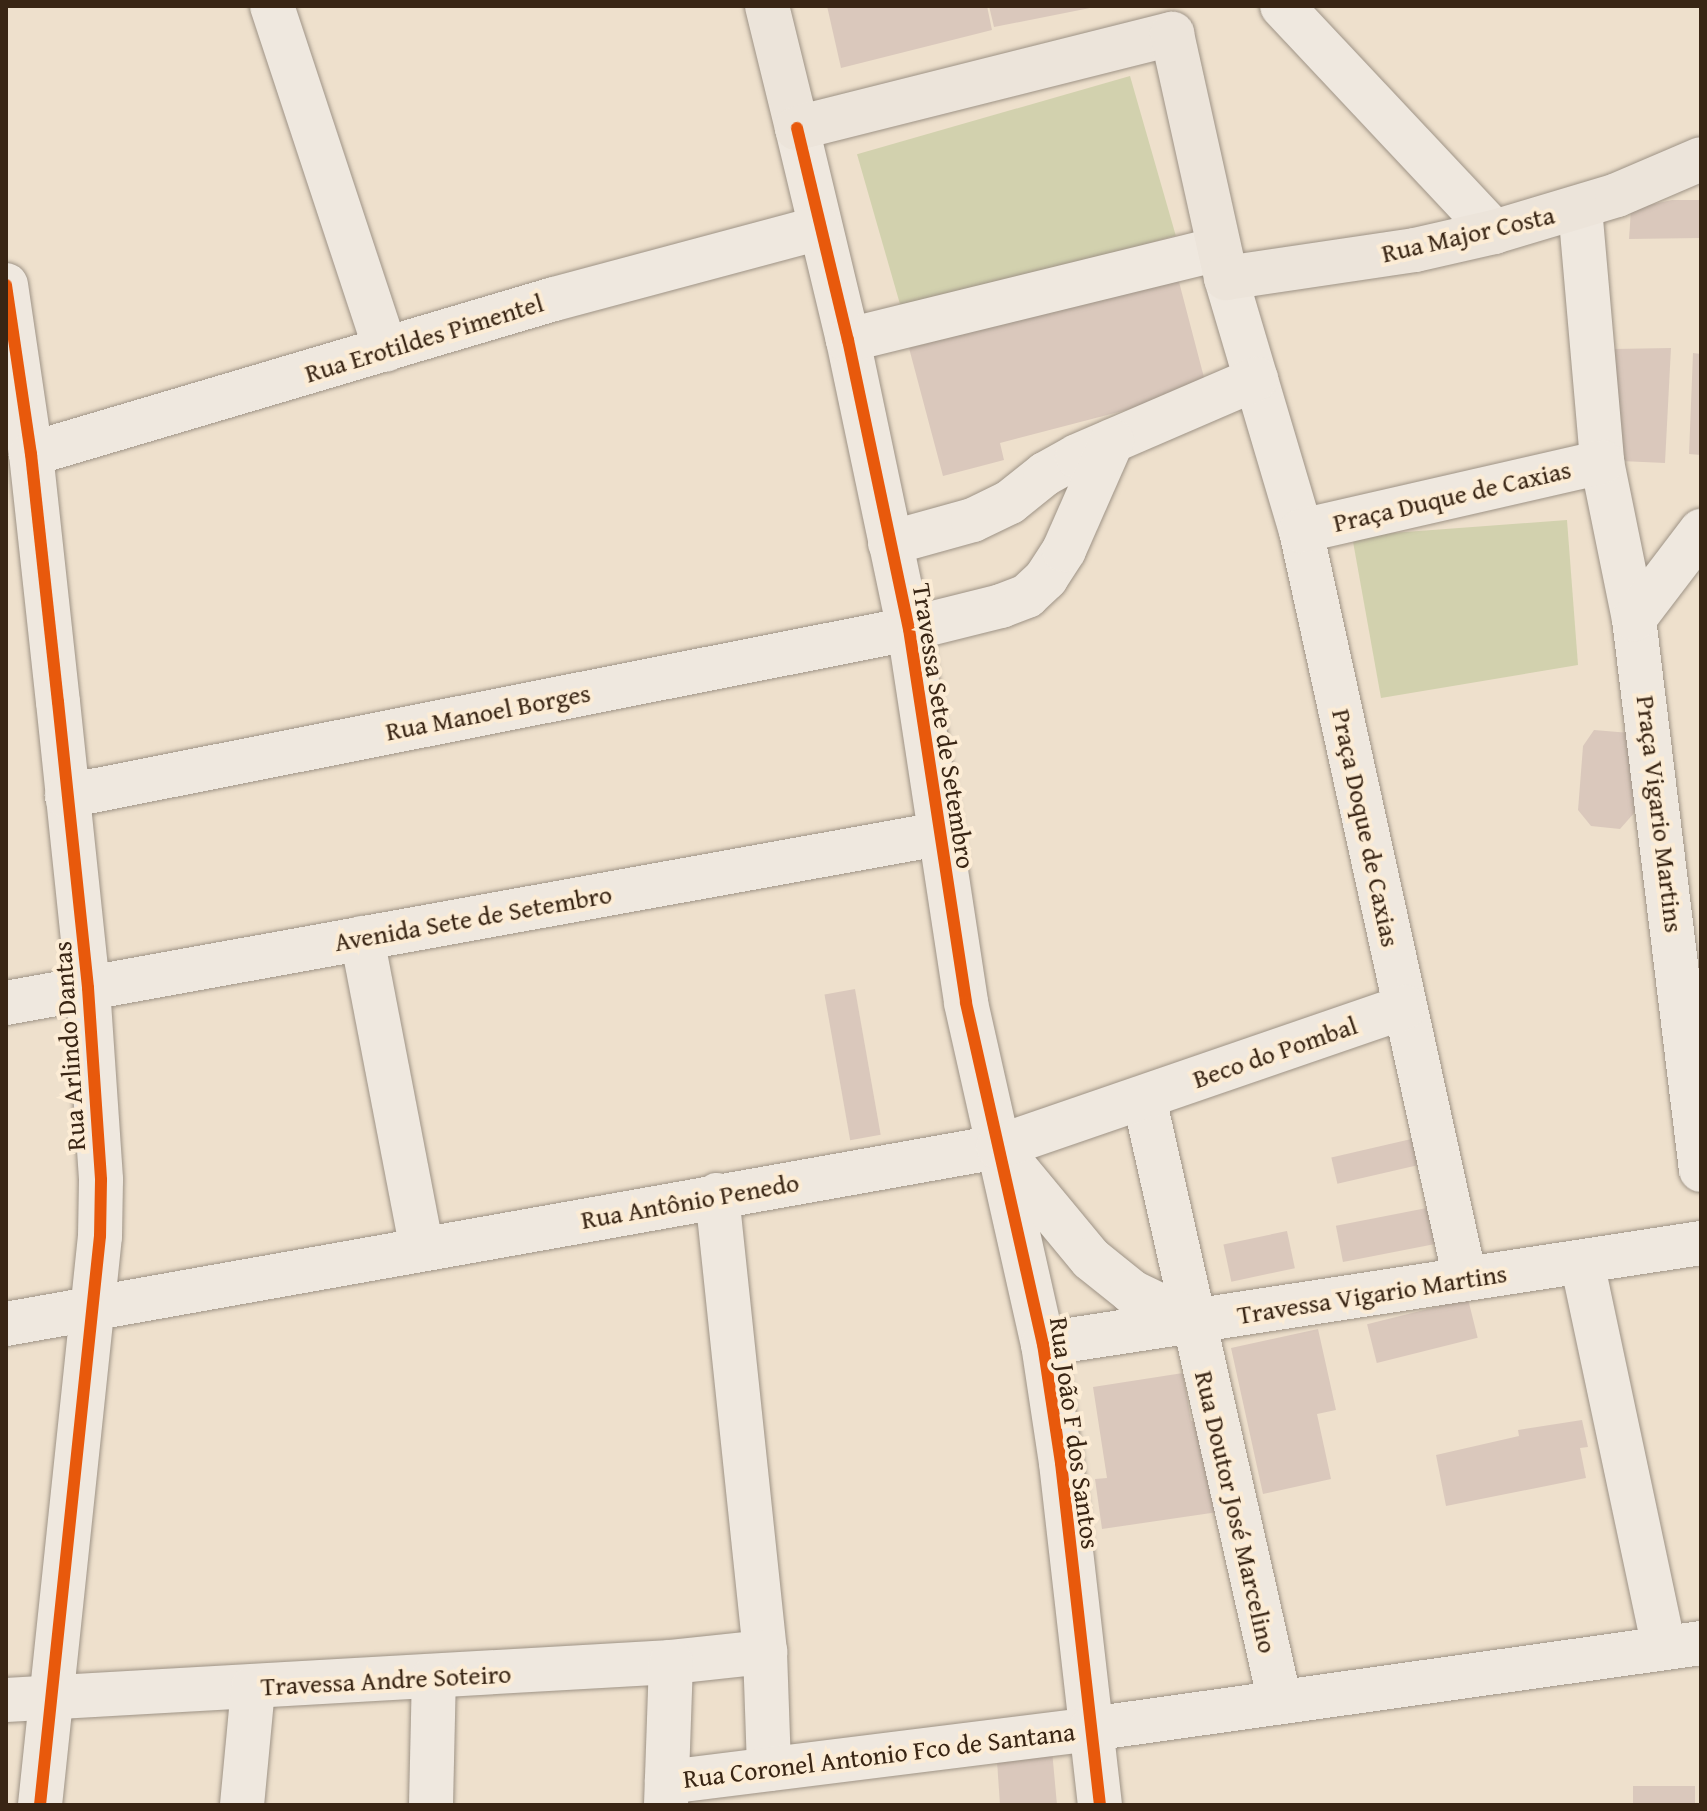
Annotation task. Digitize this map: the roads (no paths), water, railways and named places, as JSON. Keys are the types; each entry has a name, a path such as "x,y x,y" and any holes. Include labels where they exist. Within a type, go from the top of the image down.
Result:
{"main road":[{"path":"767,6 797,128 1171,20 1222,263"},
{"name":"Rua Major Costa","path":"1222,263 1415,250 1580,208 1701,159"}],"street":[{"path":"272,6 386,350"},
{"path":"1282,6 1494,232"},
{"name":"Travessa Sete de Setembro","path":"797,128 848,340 909,629 966,1003 998,1147"},
{"name":"Praça Vigario Martins","path":"1580,208 1602,462 1634,619 1701,1170"},
{"name":"Rua Erotildes Pimentel","path":"31,454 554,299 819,228"},
{"path":"848,340 1222,263 1256,379 1112,441 1045,474 1010,502 973,520 890,543"},
{"name":"Rua Arlindo Dantas","path":"6,285 31,454 88,988 101,1180 100,1236 40,1805"},
{"name":"Praça Doque de Caxias","path":"1256,379 1301,531 1465,1279"},
{"name":"Rua Manoel Borges","path":"67,796 909,629 1001,606 1027,596 1046,578 1064,550 1112,441"},
{"name":"Praça Duque de Caxias","path":"1301,531 1602,462"},
{"path":"1634,619 1701,531"},
{"name":"Avenida Sete de Setembro","path":"6,1003 939,834"},
{"path":"362,938 422,1249"},
{"name":"Beco do Pombal","path":"1144,1098 1405,1007"},
{"path":"1144,1098 1192,1321"},
{"name":"Rua Antônio Penedo","path":"6,1324 998,1147 1144,1098"},
{"path":"998,1147 1091,1259 1132,1292 1192,1321"},
{"name":"Rua João F dos Santos","path":"998,1147 1043,1344 1061,1463 1100,1805"},
{"path":"717,1195 765,1652 769,1769"},
{"name":"Travessa Vigario Martins","path":"1043,1344 1701,1243"},
{"path":"1582,1262 1682,1645"},
{"name":"Rua Doutor José Marcelino","path":"1192,1321 1280,1702"},
{"name":"Rua Coronel Antonio Fco de Santana","path":"667,1793 769,1769 1091,1729 1682,1645"},
{"name":"Travessa Andre Soteiro","path":"6,1700 434,1677 671,1662 765,1652"},
{"path":"667,1793 671,1662"},
{"path":"431,1805 434,1677"},
{"path":"242,1805 253,1688"}]}
